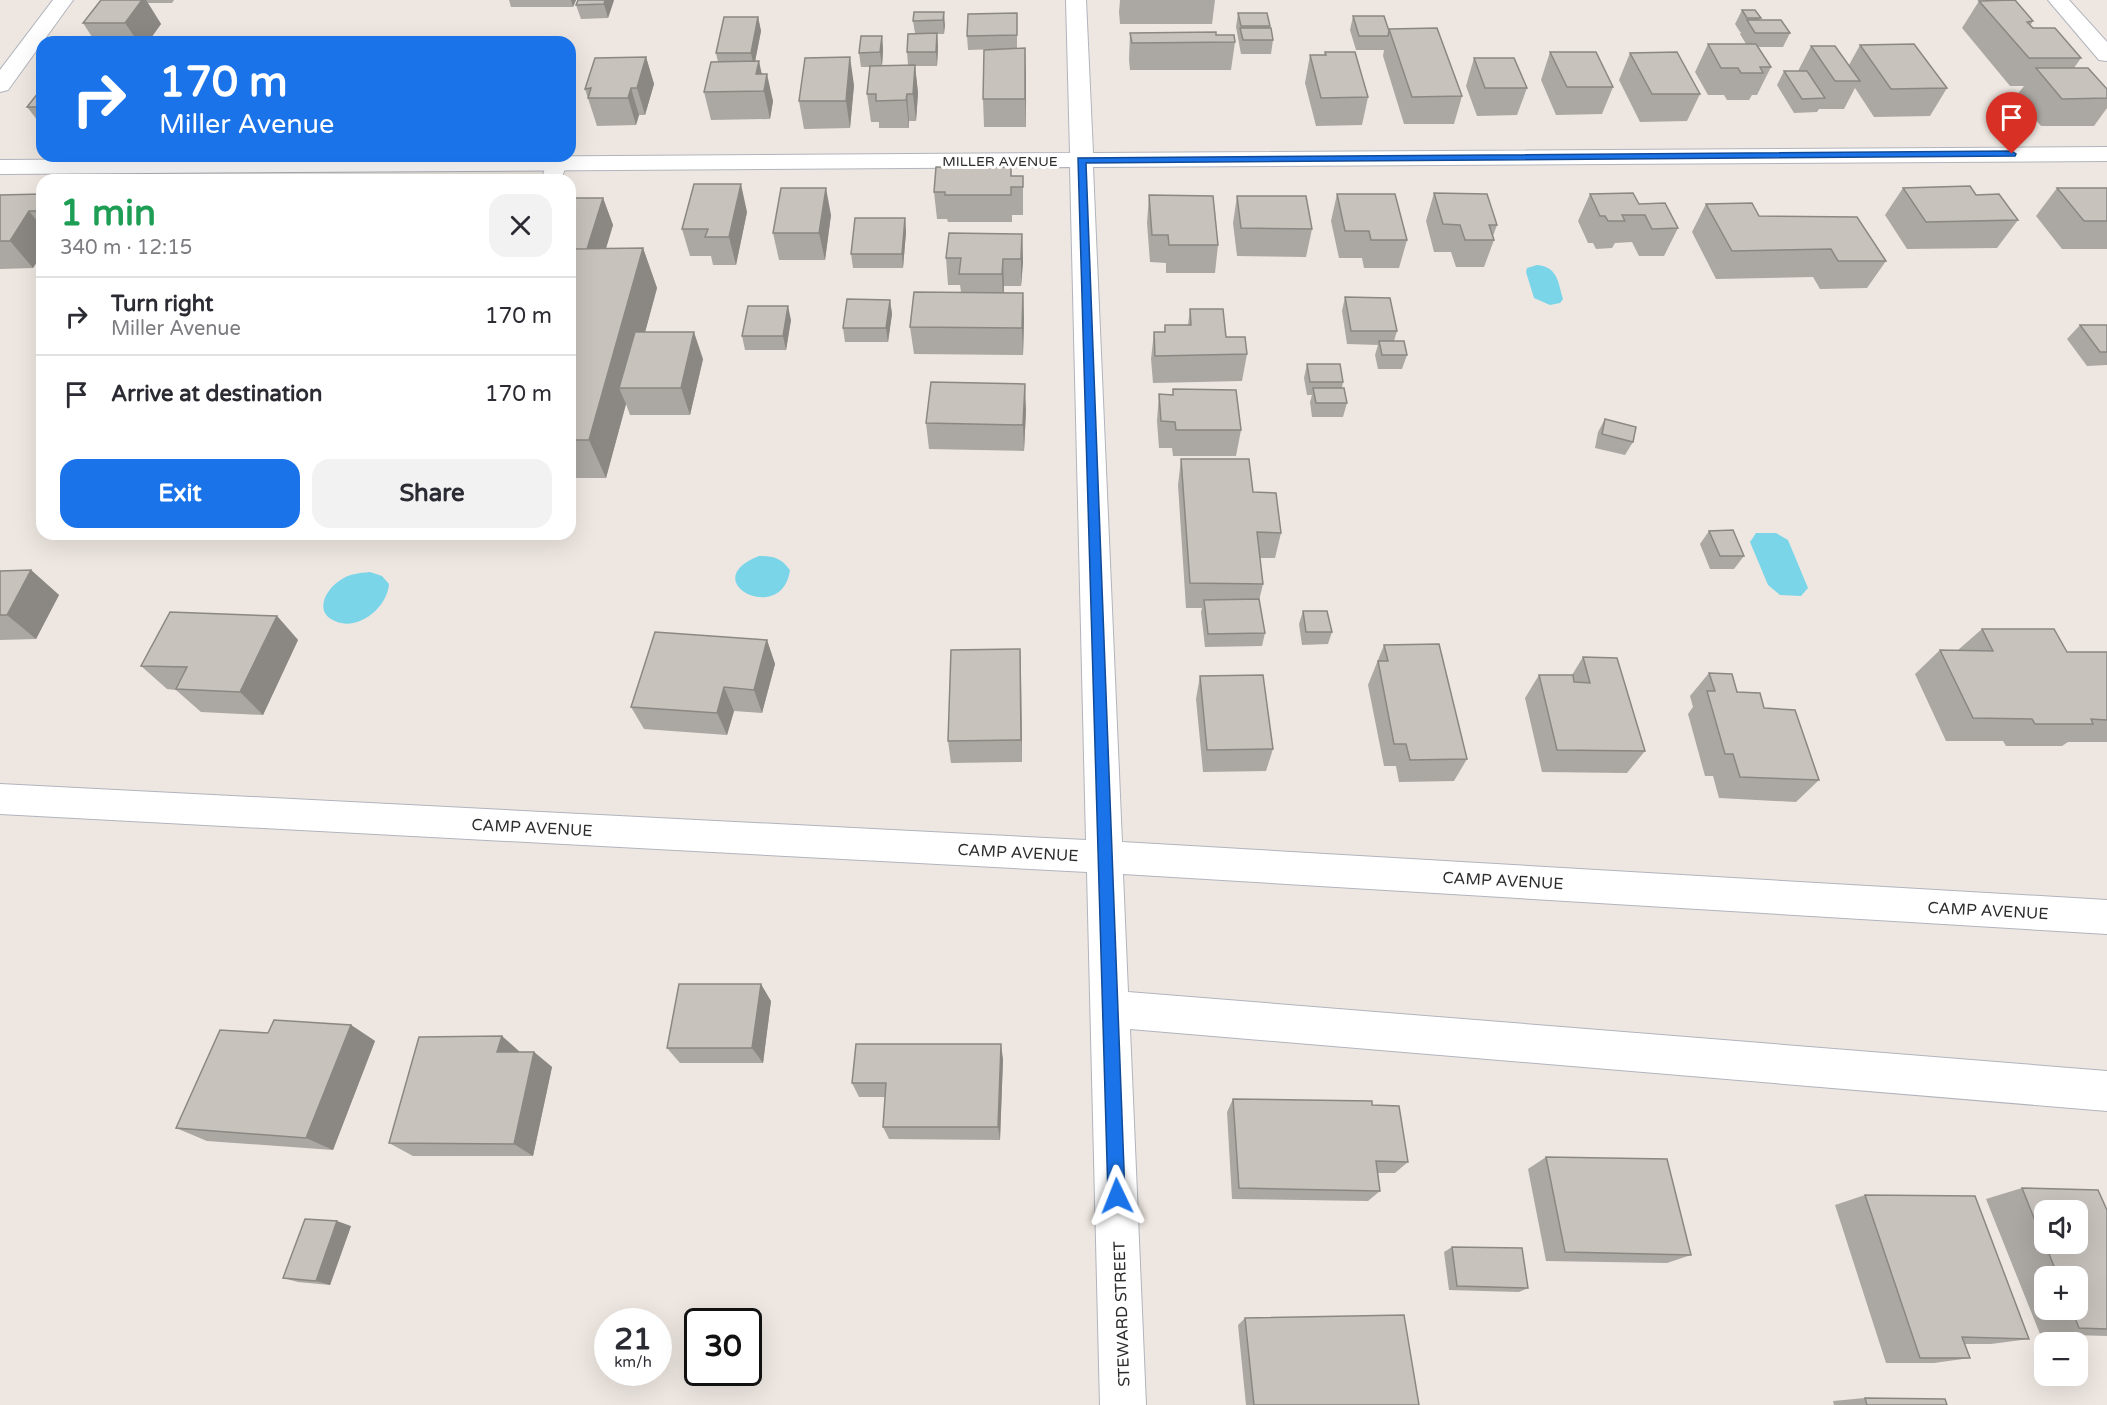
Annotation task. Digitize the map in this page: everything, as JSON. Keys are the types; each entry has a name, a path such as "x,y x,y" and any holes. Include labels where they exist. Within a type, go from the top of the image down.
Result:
{"street":[{"path":"36,36 63,0"},
{"name":"STEWARD STREET","path":"1076,0 1123,1405"},
{"path":"2058,0 2107,55"},
{"path":"0,85 36,36"},
{"name":"MILLER AVENUE","path":"0,167 554,172 1081,160 2107,154"},
{"name":"CAMP AVENUE","path":"0,799 1106,856 2107,917"},
{"path":"1111,1009 2107,1091"}],"water":[{"path":"1537,265 1544,266 1556,276 1563,299 1560,303 1550,305 1534,298 1526,272 1527,268"},
{"path":"1756,533 1776,533 1788,540 1808,588 1801,596 1780,595 1768,585 1750,542"},
{"path":"759,556 777,558 790,570 784,587 773,595 760,597 747,594 738,586 735,577 741,566"},
{"path":"370,572 382,576 389,584 387,594 376,610 368,617 349,624 340,623 326,615 324,599 335,585 350,575"}],"building":[{"path":"101,0 142,0 125,23 83,23"},
{"path":"578,0 605,0 604,4 576,5"},
{"path":"2015,0 2033,21 2027,22 2033,28 2055,28 2081,58 2029,58 1979,1"},
{"path":"1742,10 1755,10 1761,18 1747,18"},
{"path":"914,12 944,12 943,20 913,21"},
{"path":"1017,13 1017,35 967,36 968,14"},
{"path":"1238,13 1267,13 1270,26 1241,26"},
{"path":"1353,16 1384,16 1389,31 1388,36 1359,36"},
{"path":"724,17 758,17 751,53 716,53"},
{"path":"1747,20 1781,20 1790,33 1755,33"},
{"path":"1240,28 1271,28 1273,40 1243,40"},
{"path":"1437,28 1462,96 1412,97 1389,29"},
{"path":"1216,32 1216,35 1234,35 1235,42 1132,43 1130,33"},
{"path":"937,33 936,52 907,52 908,34"},
{"path":"861,36 882,36 880,52 859,53"},
{"path":"1708,44 1756,44 1771,67 1760,67 1763,73 1741,73 1738,68 1721,68"},
{"path":"1914,44 1947,88 1891,89 1860,45"},
{"path":"1811,46 1835,46 1860,81 1835,81"},
{"path":"1025,48 1025,99 983,99 984,50"},
{"path":"1325,52 1355,52 1368,97 1321,98 1310,55 1326,55"},
{"path":"1550,52 1596,52 1613,87 1567,87"},
{"path":"1677,52 1700,94 1652,94 1630,53"},
{"path":"646,57 637,88 631,88 628,98 588,98 591,88 585,89 595,58"},
{"path":"850,57 846,101 799,101 805,58"},
{"path":"1474,58 1514,58 1527,88 1485,88"},
{"path":"759,61 756,74 767,74 764,91 704,92 711,62"},
{"path":"915,65 913,94 907,94 906,100 876,101 876,94 867,94 870,66"},
{"path":"2036,68 2088,68 2107,89 2107,98 2062,99"},
{"path":"1784,71 1807,71 1825,98 1802,99"},
{"path":"36,96 36,107 27,107"},
{"path":"936,167 1011,167 1011,176 1023,176 1023,187 1011,187 1011,195 945,195 945,192 934,192"},
{"path":"694,184 741,184 729,237 705,237 708,229 682,229"},
{"path":"1970,186 1976,195 1999,194 2018,220 1926,222 1903,188"},
{"path":"781,188 826,188 819,233 773,233"},
{"path":"2057,188 2107,188 2107,221 2084,221"},
{"path":"1434,193 1487,194 1497,225 1489,225 1494,240 1465,240 1460,225 1443,224"},
{"path":"1633,193 1639,204 1665,203 1678,228 1652,229 1645,215 1622,215 1625,221 1608,221 1605,216 1600,216 1590,194"},
{"path":"36,194 36,211 29,211 10,241 0,241 0,195"},
{"path":"1337,194 1395,194 1407,240 1371,240 1369,231 1345,231"},
{"path":"1149,195 1213,196 1218,245 1169,245 1168,235 1152,235"},
{"path":"1237,196 1306,196 1312,229 1241,228"},
{"path":"576,198 603,198 587,249 576,249"},
{"path":"1752,203 1759,216 1857,217 1886,261 1838,261 1831,249 1732,251 1706,204"},
{"path":"855,218 905,218 902,254 851,254"},
{"path":"949,233 1022,234 1021,259 1003,259 1002,274 959,274 961,258 946,258"},
{"path":"643,248 589,440 576,440 576,249"},
{"path":"914,292 1023,293 1022,328 910,327"},
{"path":"1345,297 1390,298 1397,331 1351,331"},
{"path":"847,299 890,300 886,328 843,328"},
{"path":"748,306 788,306 783,336 742,336"},
{"path":"1190,309 1223,309 1226,337 1245,337 1247,354 1155,356 1154,332 1165,332 1165,325 1191,325"},
{"path":"2080,325 2107,325 2107,352 2100,352"},
{"path":"635,332 694,332 681,388 619,388"},
{"path":"1379,341 1404,341 1407,355 1382,355"},
{"path":"1307,364 1340,364 1343,382 1310,382"},
{"path":"931,382 1025,384 1023,425 926,423"},
{"path":"1313,388 1344,388 1347,403 1316,403"},
{"path":"1173,389 1236,390 1241,430 1176,430 1175,422 1161,421 1159,394 1173,395"},
{"path":"1605,419 1636,427 1633,442 1602,434"},
{"path":"1181,459 1249,459 1253,492 1276,493 1281,533 1257,532 1263,584 1190,583"},
{"path":"1733,530 1744,556 1720,556 1709,531"},
{"path":"31,570 7,615 0,615 0,571"},
{"path":"1259,599 1265,633 1208,634 1204,600"},
{"path":"1303,611 1327,611 1332,632 1306,632"},
{"path":"170,612 277,616 240,692 176,689 187,667 141,666"},
{"path":"1982,629 2054,629 2067,652 2107,652 2107,720 2091,719 2093,724 2035,724 2032,719 1973,718 1940,650 1993,651"},
{"path":"655,632 767,640 754,690 724,687 717,713 631,707"},
{"path":"1439,644 1467,759 1410,760 1406,744 1394,744 1378,661 1388,661 1384,645"},
{"path":"1020,649 1021,740 948,741 951,650"},
{"path":"1583,657 1617,658 1645,751 1557,750 1539,675 1573,675 1574,682 1590,683"},
{"path":"1709,673 1732,674 1737,692 1760,693 1764,708 1795,710 1819,780 1740,777 1733,754 1725,754 1707,691 1715,691"},
{"path":"1263,675 1273,749 1207,750 1200,676"},
{"path":"679,984 761,984 752,1048 667,1048"},
{"path":"274,1020 351,1025 306,1138 176,1128 220,1030 268,1033"},
{"path":"502,1036 497,1052 534,1052 514,1144 389,1143 419,1037"},
{"path":"856,1044 1001,1044 998,1127 883,1127 886,1083 852,1083"},
{"path":"1233,1099 1372,1101 1372,1105 1399,1106 1408,1162 1376,1161 1380,1191 1239,1188"},
{"path":"1546,1157 1667,1159 1691,1255 1565,1252"},
{"path":"2022,1188 2098,1190 2107,1210 2107,1329 2079,1328 2076,1320 2088,1320 2088,1266 2054,1266 2049,1254 2088,1254 2088,1200 2034,1200 2034,1218"},
{"path":"1865,1195 1975,1196 2029,1339 1962,1337 1970,1358 1920,1358"},
{"path":"305,1219 337,1221 316,1281 283,1278"},
{"path":"1452,1247 1522,1248 1528,1288 1457,1286"},
{"path":"1404,1315 1419,1405 1254,1405 1245,1318"},
{"path":"1865,1398 1945,1399 1947,1405 1867,1405"}],"route":[{"path":"1117,1196 1081,160 2012,154"}]}
